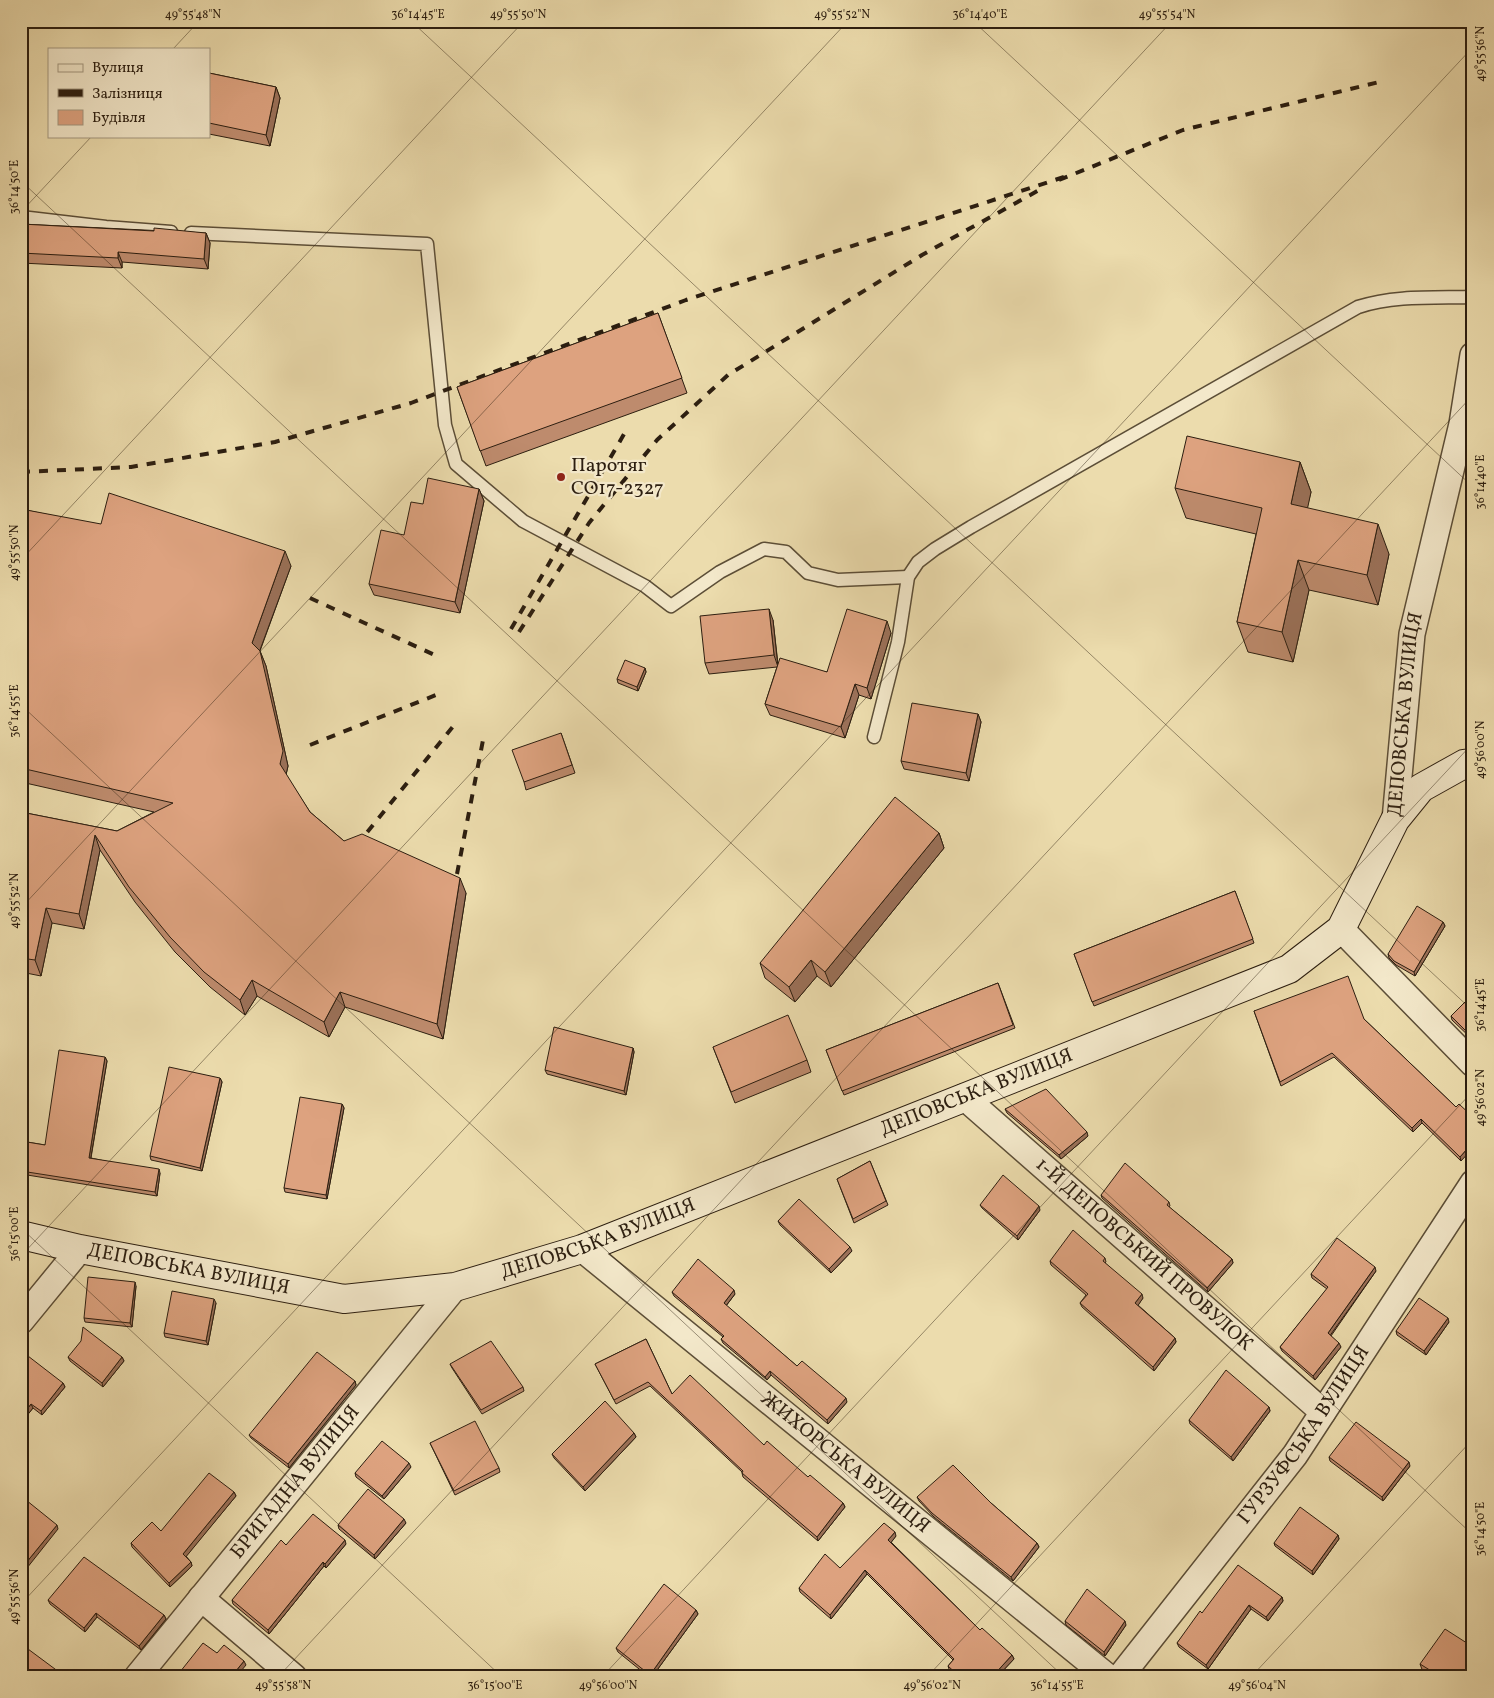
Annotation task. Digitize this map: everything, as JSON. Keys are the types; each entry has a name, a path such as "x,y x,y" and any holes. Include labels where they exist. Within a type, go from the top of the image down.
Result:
{"main road":[{"path":"1395,820 1421,788 1464,764 1473,763"},
{"name":"ДЕПОВСЬКА ВУЛИЦЯ","path":"21,1235 80,1249 344,1299 455,1287 582,1249 1289,969 1341,928 1395,820"}],"street":[{"name":"ДЕПОВСЬКА ВУЛИЦЯ","path":"1395,820 1412,634 1468,426 1473,355"},
{"path":"1341,928 1473,1064"},
{"name":"1-Й ДЕПОВСЬКИЙ ПРОВУЛОК","path":"964,1097 1323,1412"},
{"name":"ГУРЗУФСЬКА ВУЛИЦЯ","path":"1120,1677 1294,1455 1473,1183"},
{"path":"21,1321 80,1249"},
{"name":"ЖИХОРСЬКА ВУЛИЦЯ","path":"582,1249 1108,1677"},
{"name":"БРИГАДНА ВУЛИЦЯ","path":"137,1677 455,1287"},
{"path":"201,1598 294,1677"}],"lane":[{"path":"21,217 106,227 216,235 427,244 445,426 456,464 522,521 645,586 671,606 720,572 764,550 786,552 808,573 838,580 908,576"},
{"path":"874,737 898,642 908,576 918,562 935,549 971,526 1358,307 1374,301 1397,299 1473,297"}],"building":[{"path":"210,73 276,87 266,135 210,123"},
{"path":"21,224 154,231 154,228 206,233 204,259 118,252 118,258 21,253"},
{"path":"658,313 682,378 480,451 457,387"},
{"path":"1187,436 1300,462 1291,504 1378,524 1367,575 1298,560 1282,632 1237,622 1262,508 1175,488"},
{"path":"428,478 479,489 455,602 369,584 381,530 404,535 411,502 423,504"},
{"path":"109,493 285,551 252,643 260,651 283,751 280,764 310,812 344,841 362,834 460,878 437,1024 340,992 324,1022 252,980 240,1000 204,972 170,937 129,887 95,835 79,914 46,908 35,960 21,958 21,812 117,831 173,803 21,768 21,509 101,524"},
{"path":"769,609 774,655 705,663 700,616"},
{"path":"847,609 887,621 867,688 855,684 841,727 765,704 780,658 827,672"},
{"path":"1473,618 1473,642 1468,641"},
{"path":"625,660 645,668 637,687 617,679"},
{"path":"912,703 978,714 966,773 901,761"},
{"path":"561,733 572,765 524,782 512,750"},
{"path":"895,797 939,833 825,972 811,960 789,987 760,963"},
{"path":"1235,891 1253,939 1092,1002 1074,954"},
{"path":"1417,906 1443,922 1414,972 1394,961 1388,954"},
{"path":"1348,976 1364,1019 1456,1107 1459,1104 1473,1117 1473,1142 1460,1157 1421,1119 1412,1128 1332,1053 1280,1082 1254,1011"},
{"path":"998,983 1013,1025 842,1091 826,1050"},
{"path":"1471,996 1473,998 1473,1038 1451,1016"},
{"path":"788,1015 807,1060 731,1092 713,1047"},
{"path":"554,1027 633,1048 624,1091 545,1070"},
{"path":"59,1050 105,1057 89,1158 159,1169 155,1192 21,1171 21,1141 45,1145"},
{"path":"169,1067 220,1078 200,1168 150,1156"},
{"path":"1046,1089 1087,1132 1059,1155 1005,1109"},
{"path":"300,1097 342,1104 326,1195 284,1188"},
{"path":"870,1161 886,1201 853,1219 837,1179"},
{"path":"1125,1163 1169,1202 1167,1205 1232,1259 1207,1288 1101,1195"},
{"path":"1003,1175 1039,1206 1017,1236 980,1205"},
{"path":"799,1199 850,1247 829,1269 778,1221"},
{"path":"1073,1230 1105,1258 1103,1261 1142,1294 1135,1303 1175,1338 1153,1367 1080,1303 1088,1294 1050,1261"},
{"path":"1337,1238 1375,1267 1328,1333 1339,1343 1313,1376 1280,1347 1328,1287 1311,1274"},
{"path":"698,1259 734,1290 724,1303 797,1366 802,1361 846,1398 827,1420 770,1371 765,1377 721,1339 724,1336 672,1292"},
{"path":"88,1277 135,1282 130,1323 84,1318"},
{"path":"172,1291 214,1299 206,1341 164,1333"},
{"path":"1419,1298 1448,1318 1424,1351 1396,1331"},
{"path":"83,1327 122,1357 102,1383 68,1357 81,1341"},
{"path":"646,1339 672,1394 690,1375 764,1445 767,1441 808,1477 810,1475 843,1503 817,1537 742,1473 743,1471 648,1382 614,1400 595,1364"},
{"path":"491,1341 523,1387 481,1410 450,1364"},
{"path":"317,1352 355,1381 288,1464 249,1435"},
{"path":"28,1356 63,1383 41,1411 31,1404 21,1417 21,1365"},
{"path":"1226,1370 1269,1407 1231,1457 1189,1420"},
{"path":"605,1401 634,1433 583,1487 552,1454"},
{"path":"475,1421 499,1468 454,1491 430,1443"},
{"path":"1356,1422 1409,1462 1382,1497 1329,1457"},
{"path":"382,1441 409,1463 382,1496 355,1473"},
{"path":"953,1465 991,1503 1037,1543 1011,1577 932,1513 917,1497"},
{"path":"209,1473 234,1492 183,1554 191,1562 169,1583 131,1543 152,1522 161,1531"},
{"path":"368,1489 404,1519 374,1555 338,1525"},
{"path":"21,1496 57,1525 21,1569"},
{"path":"1300,1507 1338,1535 1312,1571 1274,1543"},
{"path":"313,1514 345,1540 325,1564 323,1562 268,1630 232,1600 281,1540 286,1545"},
{"path":"884,1523 895,1532 888,1540 980,1630 982,1628 1012,1655 992,1677 960,1677 948,1666 954,1659 865,1570 830,1615 799,1588 825,1554 840,1568"},
{"path":"84,1557 164,1615 139,1646 96,1613 84,1628 48,1600"},
{"path":"1238,1565 1282,1597 1266,1617 1249,1605 1206,1665 1177,1643 1200,1611 1202,1613"},
{"path":"664,1584 696,1610 650,1675 616,1648"},
{"path":"1087,1589 1125,1621 1104,1652 1065,1621"},
{"path":"1445,1629 1473,1647 1473,1677 1441,1677 1420,1664"},
{"path":"203,1643 217,1653 224,1645 244,1661 231,1677 176,1677"},
{"path":"28,1649 59,1672 55,1677 21,1677 21,1657"}],"railway":[{"path":"1059,180 1183,130 1383,81"},
{"path":"21,472 131,467 275,442 411,403 686,300 1064,177"},
{"path":"519,632 589,523 657,440 728,375 922,255 1041,189"},
{"path":"511,629 627,429"},
{"path":"310,598 439,657"},
{"path":"310,745 436,695"},
{"path":"356,846 455,724"},
{"path":"457,874 484,735"}],"place":[{"name":"Паротяг СО17-2327","path":"561,477"}]}
